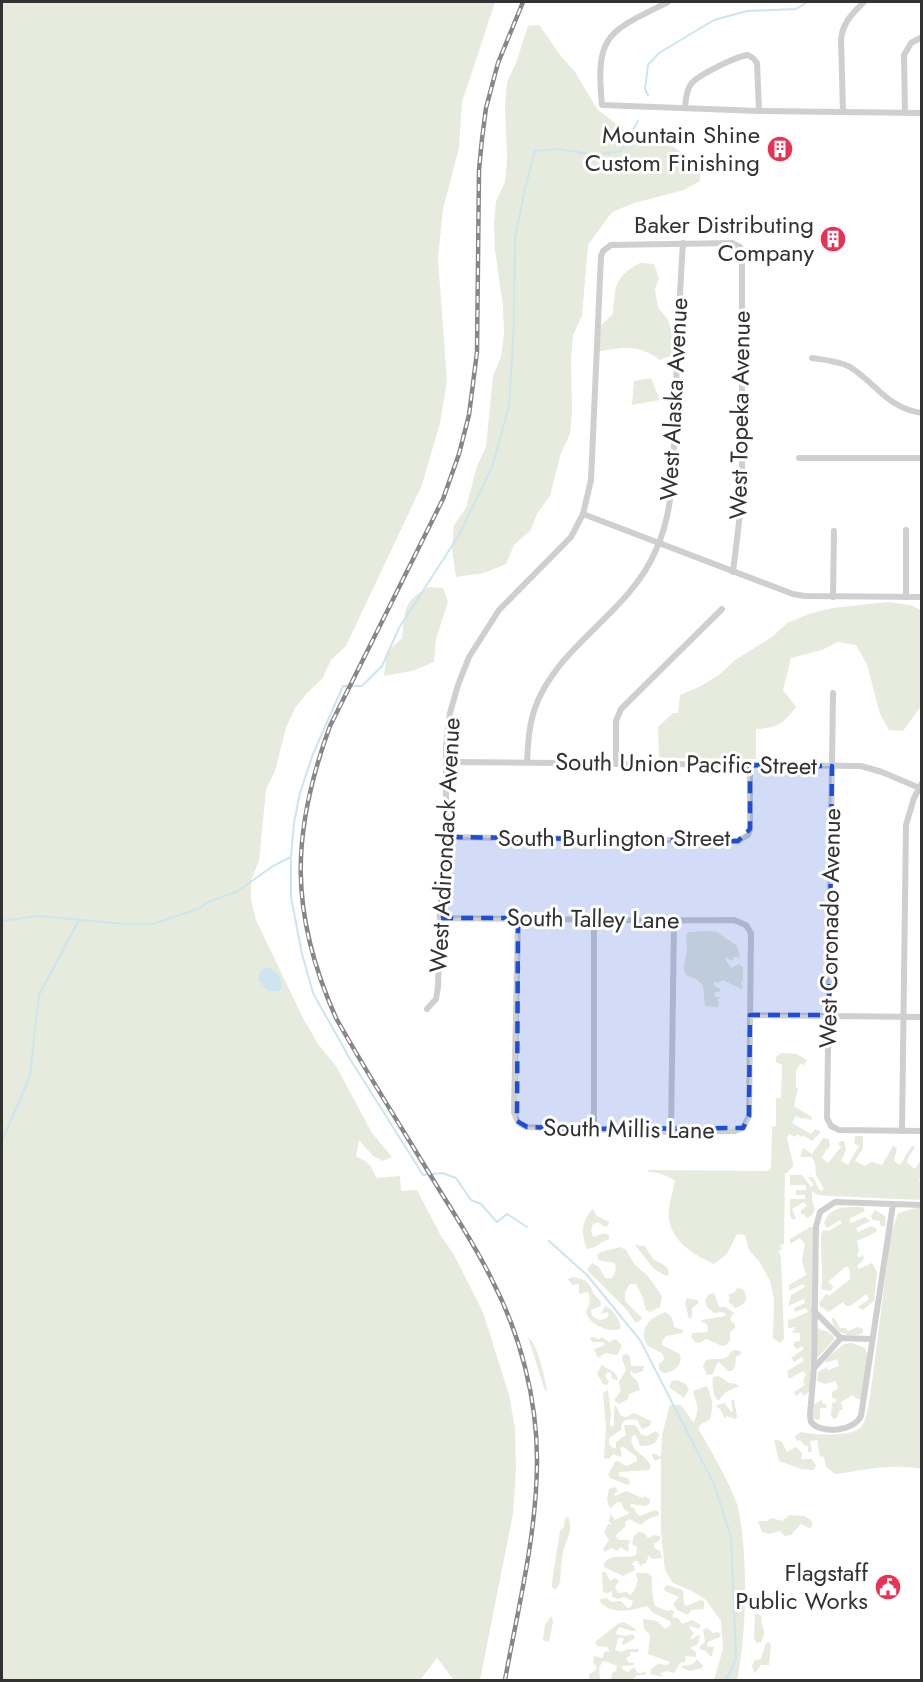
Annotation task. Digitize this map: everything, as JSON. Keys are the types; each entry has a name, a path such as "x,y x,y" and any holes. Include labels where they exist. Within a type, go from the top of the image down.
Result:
{"street":[{"path":"666,2 623,25 607,42 601,55 599,68 602,105 759,111 921,113"},
{"path":"843,112 842,29 847,20 864,2"},
{"path":"905,113 904,55 911,43 921,37"},
{"path":"686,108 687,92 694,80 748,55 757,63 759,111"},
{"name":"West Adirondack Avenue","path":"427,1009 436,999 438,987 440,918 446,878 446,762 450,713 458,685 469,657 499,610 571,537 583,514 591,480 601,256 607,247 614,244 682,243"},
{"name":"West Topeka Avenue","path":"682,243 732,243 740,248 743,257 742,497 733,572"},
{"name":"West Alaska Avenue","path":"526,762 532,719 547,684 562,662 635,587 650,564 659,543 669,509 672,488 682,243"},
{"path":"812,358 847,366 892,403 911,412 921,413"},
{"path":"799,458 921,458"},
{"path":"583,514 793,594 833,597 921,597"},
{"path":"906,530 906,597"},
{"path":"833,597 834,531"},
{"path":"616,764 616,721 621,709 722,609"},
{"name":"West Coronado Avenue","path":"833,693 827,1118 831,1126 839,1130 902,1131"},
{"name":"South Union Pacific Street","path":"446,762 861,766 921,786"},
{"name":"South Burlington Street","path":"445,837 738,841 748,835 750,829 750,765"},
{"path":"921,786 906,825 902,1131 921,1131"},
{"name":"South Talley Lane","path":"440,918 734,920 746,925 750,933 750,1015"},
{"name":"South Millis Lane","path":"518,918 514,1112 517,1121 527,1127 671,1132 735,1131 743,1128 749,1116 750,1015"},
{"path":"594,920 594,1129"},
{"path":"671,1132 674,921"},
{"path":"750,1015 921,1017"},
{"path":"893,1204 861,1413 855,1425 819,1428 811,1422 810,1415 814,1367 816,1227 820,1212 835,1202 893,1204 921,1205"},
{"path":"814,1310 841,1338 872,1339"},
{"path":"814,1367 841,1338"}],"highlighted area":[{"path":"750,765 832,766 829,1015 750,1015 749,1116 743,1128 583,1129 527,1127 517,1121 518,918 440,918 445,837 738,841 750,829"}],"shaded area":[{"path":"2,2 495,2 462,102 459,148 443,209 438,259 447,381 440,423 422,485 346,646 331,660 322,679 295,708 286,728 275,771 266,790 259,861 251,880 251,900 256,920 303,1018 318,1044 336,1066 372,1133 392,1157 383,1161 373,1156 359,1140 356,1157 369,1164 376,1178 400,1176 401,1191 417,1190 483,1312 509,1395 515,1428 516,1469 513,1514 480,1680 454,1680 437,1658 420,1680 2,1680"},
{"path":"539,25 575,72 597,109 629,134 671,145 700,167 700,181 684,190 634,203 612,212 588,245 582,316 573,335 570,434 561,453 550,496 538,512 530,531 514,545 506,564 484,573 456,577 452,549 454,525 466,508 477,466 486,447 493,376 501,357 504,334 494,224 496,201 505,182 507,82 528,26"},
{"path":"640,263 654,264 659,278 655,290 658,307 668,320 674,340 673,355 660,360 644,351 629,348 595,352 598,328 613,314 614,297 621,278"},
{"path":"651,378 660,400 632,405 634,381"},
{"path":"429,587 443,588 448,602 436,639 434,662 412,671 384,676 387,652 402,638 407,607 414,597"},
{"path":"887,602 910,605 921,610 921,706 903,731 889,730 880,714 867,664 856,645 838,642 822,650 791,658 783,690 796,707 780,724 756,729 756,759 659,758 658,727 673,713 678,713 680,695 720,674 735,660 772,637 787,623 833,608"},
{"path":"689,932 717,932 737,946 740,958 734,957 732,961 726,957 725,959 731,968 739,964 743,967 741,983 743,988 723,980 718,983 714,982 714,986 721,991 714,993 715,997 721,997 717,999 719,1004 717,1007 705,1006 703,985 686,975 684,969 687,951 686,935"},
{"path":"781,1053 797,1054 807,1060 804,1065 800,1064 796,1071 798,1089 794,1106 812,1117 811,1120 796,1116 792,1123 811,1134 815,1129 821,1132 812,1141 797,1134 795,1137 789,1134 787,1138 793,1167 785,1174 784,1244 780,1245 782,1249 778,1252 781,1256 784,1339 780,1343 773,1338 774,1299 770,1281 759,1261 749,1250 745,1235 737,1234 727,1254 714,1264 689,1250 675,1236 669,1218 675,1180 648,1170 768,1171 771,1168 772,1127 776,1126 776,1098 781,1098 782,1065 776,1062 776,1057"},
{"path":"855,1136 863,1136 863,1148 855,1161 865,1166 872,1162 882,1165 893,1146 897,1148 894,1161 900,1165 911,1147 914,1146 907,1163 915,1169 921,1160 919,1180 921,1200 818,1195 812,1191 815,1210 811,1216 806,1218 800,1211 807,1206 804,1202 792,1209 796,1218 793,1220 790,1216 790,1199 805,1199 805,1195 796,1195 796,1190 806,1190 806,1185 790,1185 790,1175 802,1175 811,1187 814,1185 808,1177 813,1177 820,1191 824,1189 816,1175 812,1157 800,1157 803,1148 812,1154 823,1138 829,1139 830,1146 822,1158 828,1163 841,1147 838,1144 844,1141 846,1150 841,1161 848,1165 859,1146 854,1143"},
{"path":"845,1207 863,1207 865,1211 849,1219 851,1223 865,1217 870,1221 856,1228 858,1232 871,1226 877,1229 876,1232 857,1241 859,1252 857,1254 859,1258 863,1255 864,1259 857,1266 859,1269 872,1263 877,1272 874,1301 863,1310 858,1307 869,1299 866,1294 850,1306 846,1306 843,1302 829,1312 819,1303 826,1294 829,1296 850,1279 850,1271 848,1267 845,1267 828,1282 834,1287 830,1291 821,1289 821,1235 823,1230 829,1231 842,1223 840,1220 827,1228 824,1223 830,1213 835,1210"},
{"path":"921,1208 921,1469 889,1467 835,1474 826,1467 824,1457 820,1456 817,1440 810,1441 812,1452 808,1452 808,1446 800,1440 797,1441 795,1436 801,1432 824,1435 842,1434 857,1430 864,1423 870,1398 891,1233 898,1213"},
{"path":"593,1209 597,1216 609,1222 605,1227 598,1222 593,1224 591,1230 593,1237 604,1233 609,1235 609,1239 587,1249 583,1228 586,1218"},
{"path":"875,1210 885,1216 886,1225 883,1227 880,1221 873,1220 871,1216"},
{"path":"810,1227 815,1228 810,1390 804,1396 801,1392 796,1396 794,1392 805,1385 803,1382 806,1374 803,1371 789,1379 787,1371 804,1361 802,1357 794,1362 791,1358 804,1349 802,1346 797,1349 794,1346 794,1342 800,1341 800,1333 792,1333 796,1327 788,1328 788,1318 790,1320 808,1312 806,1308 795,1312 794,1308 805,1303 804,1299 788,1306 791,1295 805,1287 803,1284 789,1291 789,1285 806,1275 802,1260 805,1244 800,1238 790,1244 790,1239"},
{"path":"635,1245 645,1246 653,1259 667,1267 669,1274 666,1276 654,1269"},
{"path":"620,1247 626,1250 635,1265 647,1275 662,1296 660,1307 650,1312 646,1310 636,1284 630,1284 625,1293 625,1301 642,1318 638,1322 635,1322 627,1310 587,1270 592,1263 599,1267 605,1278 612,1278 616,1270 615,1263 600,1260 597,1255"},
{"path":"573,1277 585,1280 601,1302 601,1306 591,1310 594,1318 601,1320 607,1318 609,1314 607,1312 601,1314 605,1306 608,1307 617,1318 621,1328 605,1329 590,1320 586,1311 590,1302 589,1294 588,1292 579,1294 579,1284 572,1285 568,1279"},
{"path":"737,1288 743,1289 746,1298 742,1305 735,1308 728,1301 730,1298 728,1295 735,1292"},
{"path":"714,1293 719,1307 726,1307 734,1313 730,1318 735,1328 730,1332 730,1341 722,1346 706,1339 700,1343 695,1342 691,1337 693,1333 708,1332 707,1324 701,1322 702,1320 725,1316 723,1312 714,1313 707,1307 705,1300 709,1294"},
{"path":"687,1298 697,1300 699,1303 692,1308 692,1318 689,1319 685,1303"},
{"path":"665,1312 672,1318 674,1327 683,1330 683,1333 666,1336 662,1341 662,1345 680,1354 681,1358 677,1368 663,1373 659,1369 659,1364 664,1360 663,1354 648,1346 644,1334 650,1321"},
{"path":"832,1318 840,1328 846,1328 848,1331 858,1327 863,1329 863,1333 848,1335 843,1333 835,1328"},
{"path":"817,1328 834,1336 833,1341 816,1357"},
{"path":"528,1337 535,1347 540,1362 547,1390 545,1391"},
{"path":"602,1337 609,1342 616,1339 622,1346 617,1355 605,1353 598,1358 594,1349 605,1344 592,1342 590,1338 599,1339"},
{"path":"852,1343 865,1348 868,1356 861,1400 853,1395 841,1402 843,1409 834,1419 831,1416 832,1403 836,1402 835,1398 832,1398 832,1392 838,1389 836,1381 825,1384 817,1381 818,1372 827,1367 828,1370 839,1366 837,1359 825,1363 826,1358 844,1344"},
{"path":"731,1351 741,1351 741,1354 736,1357 735,1368 732,1371 728,1371 719,1362 713,1374 707,1375 703,1366 706,1360 727,1357"},
{"path":"627,1354 630,1357 631,1366 644,1366 643,1371 634,1374 630,1370 640,1390 629,1394 628,1399 619,1404 614,1400 621,1391 619,1382 626,1369 622,1359 623,1355"},
{"path":"602,1365 614,1373 618,1380 612,1379 611,1373 607,1372 605,1376 609,1382 606,1385 603,1384 597,1373"},
{"path":"719,1376 739,1386 726,1392 718,1401 714,1393 713,1377"},
{"path":"676,1380 686,1384 689,1390 684,1398 669,1387 672,1381"},
{"path":"707,1386 712,1410 710,1419 698,1429 736,1500 741,1526 745,1594 743,1640 737,1680 714,1680 723,1649 721,1621 706,1600 673,1583 665,1570 661,1532 661,1458 655,1461 652,1456 653,1453 661,1457 662,1435 670,1405 681,1405 694,1423 698,1409 693,1391"},
{"path":"608,1390 612,1427 616,1406 621,1416 626,1417 634,1413 651,1421 650,1426 642,1429 637,1420 624,1422 621,1430 609,1438 609,1444 613,1448 616,1448 616,1442 626,1435 625,1425 635,1425 642,1435 647,1436 655,1431 659,1434 655,1442 644,1446 640,1446 636,1435 632,1436 631,1441 635,1449 651,1466 649,1470 619,1472 619,1476 629,1479 628,1485 608,1475 615,1462 618,1461 626,1466 637,1461 637,1457 623,1447 620,1448 622,1454 620,1457 613,1454 609,1459 604,1458 606,1426 603,1393"},
{"path":"734,1399 737,1417 735,1419 727,1416 725,1419 721,1410 716,1406 725,1403 731,1412 733,1411 731,1401"},
{"path":"822,1400 823,1404 827,1404 826,1408 820,1408 820,1419 816,1420 813,1416 814,1404"},
{"path":"774,1440 781,1442 787,1452 796,1447 802,1453 801,1459 812,1459 816,1466 814,1470 801,1469 779,1461"},
{"path":"615,1487 618,1491 614,1494 615,1496 626,1491 642,1498 645,1496 650,1500 646,1506 630,1504 640,1516 655,1510 659,1512 659,1515 641,1525 629,1519 625,1522 625,1527 616,1537 619,1540 629,1540 629,1552 620,1547 618,1551 611,1548 605,1552 603,1549 609,1540 604,1532 608,1524 613,1525 609,1522 610,1514 615,1520 630,1513 624,1509 621,1502 617,1502 611,1508 609,1506 607,1499 609,1489"},
{"path":"790,1515 805,1516 812,1521 812,1527 801,1524 791,1535 785,1536 780,1531 769,1534 762,1532 758,1521 767,1521 772,1518 782,1521"},
{"path":"568,1517 570,1529 563,1553 560,1582 554,1589 552,1582 560,1531 564,1527 565,1518"},
{"path":"639,1532 644,1533 648,1538 654,1535 660,1536 654,1548 660,1551 662,1558 652,1559 649,1555 646,1563 640,1566 638,1561 634,1561 631,1565 634,1565 635,1570 623,1576 604,1567 604,1563 611,1558 636,1555 637,1547 632,1544 634,1536"},
{"path":"602,1572 606,1572 610,1581 615,1578 619,1581 615,1587 618,1593 626,1592 630,1595 637,1583 636,1573 648,1573 652,1577 655,1606 667,1611 672,1610 674,1612 672,1617 678,1618 682,1624 692,1620 701,1625 699,1629 691,1626 689,1628 694,1633 690,1638 700,1636 698,1644 690,1648 696,1652 696,1657 686,1656 685,1662 680,1663 674,1673 667,1671 660,1673 663,1677 650,1674 651,1669 658,1664 667,1665 670,1662 648,1654 650,1635 644,1629 643,1619 657,1621 665,1629 671,1625 670,1621 653,1613 647,1606 623,1611 605,1606 600,1602 601,1599 607,1598 611,1602 621,1601 628,1608 631,1607 633,1601 624,1597 618,1599 612,1597 612,1591 603,1592"},
{"path":"667,1585 683,1590 686,1606 700,1600 704,1601 704,1609 691,1610 688,1615 677,1610 673,1604 679,1597 665,1591 664,1588"},
{"path":"755,1614 762,1617 764,1634 761,1642 756,1643 754,1638"},
{"path":"551,1616 553,1622 549,1642 543,1640 545,1625"},
{"path":"624,1622 637,1630 632,1631 619,1627 615,1634 626,1636 633,1634 635,1638 624,1645 622,1644 624,1638 618,1638 615,1650 621,1652 628,1649 639,1649 638,1652 630,1652 631,1655 626,1658 634,1665 622,1666 622,1669 628,1672 634,1667 638,1673 646,1672 645,1675 637,1675 632,1680 611,1680 612,1673 616,1671 617,1666 605,1661 599,1668 600,1680 589,1680 589,1674 597,1667 593,1662 594,1656 603,1658 604,1652 610,1651 607,1647 597,1646 595,1642 619,1623"},
{"path":"707,1628 713,1633 721,1634 720,1637 708,1642 707,1646 714,1647 712,1656 699,1649 705,1642 703,1629"},
{"path":"769,1642 771,1646 769,1665 761,1665 755,1673 752,1666 755,1660 761,1659 766,1643"},
{"path":"697,1659 703,1666 702,1668 690,1671 682,1668 682,1666 693,1664"}],"water":[{"path":"267,967 279,976 280,991 268,991 258,980 261,970"}],"waterway":[{"path":"648,95 645,89 648,65 659,53 714,20 747,11 796,9 807,2"},
{"path":"527,1227 507,1214 497,1222 481,1204 471,1200 456,1178 442,1173 423,1175 350,1059 313,993 302,954 291,897 294,823 300,793 313,754 343,686 362,686 382,666 399,628 459,535 492,467 509,406 514,324 515,238 535,151 559,149 595,155 621,151 638,121"},
{"path":"2,921 38,916 125,924 153,924 198,909 208,902 238,891 273,866 291,857"},
{"path":"2,1141 30,1076 39,995 79,920"},
{"path":"549,1241 587,1275 640,1340 714,1484 731,1537 736,1659 726,1680"}],"railway":[{"path":"505,1680 526,1571 536,1488 534,1413 525,1367 511,1322 479,1256 336,1018 310,943 303,907 301,872 302,837 308,802 330,726 443,499 459,454 469,415 477,352 479,170 486,108 498,63 523,2"}],"place":[{"name":"Mountain Shine Custom Finishing","path":"780,149"},
{"name":"Baker Distributing Company","path":"833,239"},
{"name":"Flagstaff Public Works","path":"888,1587"}]}
